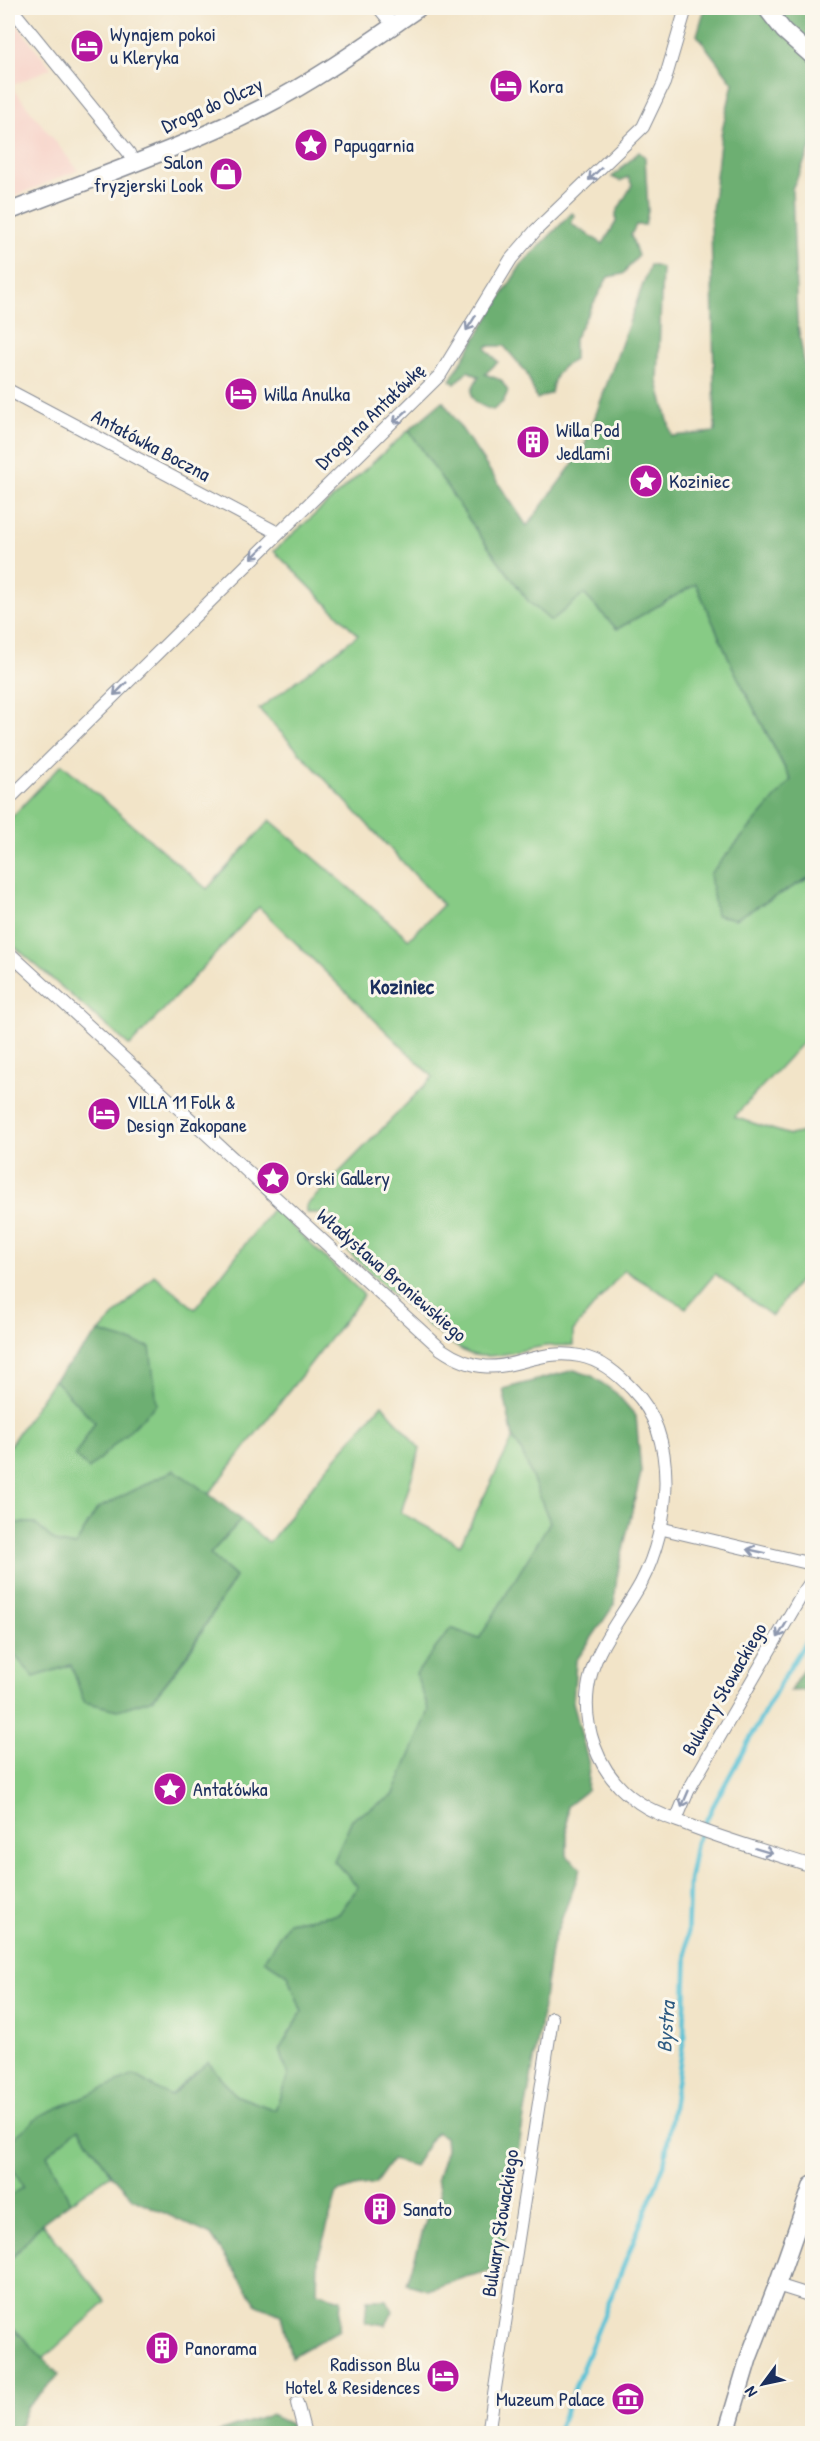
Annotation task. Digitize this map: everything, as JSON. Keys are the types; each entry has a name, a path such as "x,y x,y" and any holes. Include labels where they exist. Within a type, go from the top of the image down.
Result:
{"street":[{"path":"11,8 129,153 133,163"},
{"path":"379,8 393,26"},
{"name":"Droga do Olczy","path":"8,212 231,122 278,99 340,62 419,8"},
{"name":"Droga na Antałówkę","path":"8,800 278,533 409,409 440,375 511,259 536,230 637,134 650,117 664,82 686,8"},
{"path":"766,8 781,28 813,56"},
{"name":"Antałówka Boczna","path":"8,390 278,533"},
{"name":"Władysława Broniewskiego","path":"8,952 441,1349 467,1364 484,1367 505,1366 554,1356 580,1356 608,1367 644,1403 663,1444 666,1478 659,1528 642,1580 593,1667 586,1713 596,1748 611,1778 637,1802 716,1836 813,1866"},
{"path":"659,1528 813,1564"},
{"name":"Bulwary Słowackiego","path":"676,1820 688,1791 801,1596 813,1580"},
{"name":"Bulwary Słowackiego","path":"488,2433 552,2018"},
{"path":"726,2433 749,2357 813,2185"},
{"path":"777,2285 813,2296"},
{"path":"297,2403 305,2433"}],"shaded area":[{"path":"8,14 51,68 11,86 78,170 8,199"}],"green space":[{"path":"705,8 812,8 812,145 792,189 797,320 812,410 812,881 810,877 735,919 716,915 710,874 791,780 734,670 696,584 617,629 584,594 551,621 529,602 478,533 409,430 443,401 527,526 583,450 650,265 662,268 658,382 672,436 715,432 711,218 721,135 733,83 697,35"},
{"path":"639,152 645,157 648,211 645,225 636,225 631,235 638,256 623,274 608,277 574,339 574,360 558,373 551,393 537,399 526,372 504,346 487,346 486,349 498,362 485,374 501,380 508,391 503,402 493,410 480,405 472,394 472,389 479,377 468,371 455,384 450,380 521,265 572,213 574,215 571,224 603,244 616,222 616,213 632,185 628,177 620,181 612,177"},
{"path":"409,430 478,533 529,602 551,621 584,594 617,629 696,584 734,670 791,781 710,874 735,919 811,877 812,881 812,1032 734,1117 790,1135 812,1130 812,1264 772,1316 715,1274 686,1308 624,1270 573,1331 573,1345 546,1346 492,1356 474,1355 462,1350 426,1323 337,1241 336,1221 329,1213 306,1213 306,1206 433,1077 259,907 130,1046 8,941 8,821 62,764 207,889 270,820 409,939 443,905 259,709 358,635 274,551"},
{"path":"273,1208 364,1295 209,1494 174,1470 97,1509 75,1546 57,1543 34,1523 8,1523 8,1448 54,1380 95,1422 75,1456 150,1348 99,1332 154,1275 195,1309"},
{"path":"99,1332 150,1347 157,1404 89,1469 75,1456 95,1422 54,1380"},
{"path":"574,1370 592,1376 616,1393 636,1416 641,1473 617,1575 614,1605 576,1661 573,1702 589,1765 587,1790 567,1806 567,1856 581,1868 552,1944 500,2269 465,2277 428,2290 407,2284 427,2217 441,2202 437,2178 446,2149 445,2137 436,2132 414,2166 392,2160 375,2184 337,2193 318,2258 317,2292 341,2299 339,2330 291,2357 281,2315 257,2305 211,2235 134,2199 111,2174 79,2128 47,2155 70,2202 42,2223 8,2263 8,2197 23,2187 11,2164 10,2141 41,2115 134,2075 170,2096 208,2062 235,2095 275,2110 288,2076 280,2049 302,2012 288,1975 264,1960 288,1922 339,1914 358,1887 334,1861 352,1819 393,1796 429,1711 416,1674 451,1628 479,1639 550,1522 521,1450 513,1438 503,1389"},
{"path":"382,1404 420,1449 401,1513 460,1545 513,1438 521,1450 550,1522 499,1610 429,1711 393,1796 352,1819 334,1861 358,1887 339,1914 288,1922 265,1960 288,1975 302,2012 280,2049 288,2076 275,2110 235,2095 208,2062 169,2096 134,2075 11,2164 23,2187 8,2197 8,1648 34,1677 71,1665 153,1699 184,1661 235,1577 210,1554 241,1520 269,1543 321,1475"},
{"path":"174,1470 241,1520 210,1554 235,1577 183,1661 153,1699 118,1710 84,1702 71,1665 34,1677 8,1648 8,1523 34,1523 57,1543 75,1546 97,1509"},
{"path":"812,1654 812,1690 790,1691"},
{"path":"79,2128 111,2174 70,2202 47,2155"},
{"path":"42,2223 106,2302 43,2359 8,2322 8,2263"},
{"path":"367,2300 387,2300 393,2311 386,2325 365,2322"},
{"path":"8,2322 59,2375 27,2407 17,2433 8,2433"},
{"path":"270,2415 290,2424 292,2433 215,2433"}],"waterway":[{"name":"Bystra","path":"556,2434 664,2165 684,2038 689,1881 696,1842 713,1806 780,1684 812,1631"}],"place":[{"name":"Wynajem pokoi u Kleryka","path":"87,46"},
{"name":"Kora","path":"506,86"},
{"name":"Papugarnia","path":"311,145"},
{"name":"Salon fryzjerski Look","path":"226,174"},
{"name":"Willa Anulka","path":"241,394"},
{"name":"Willa Pod Jedlami","path":"533,442"},
{"name":"Koziniec","path":"646,481"},
{"name":"VILLA 11 Folk & Design Zakopane","path":"104,1114"},
{"name":"Orski Gallery","path":"273,1178"},
{"name":"Antałówka","path":"170,1789"},
{"name":"Sanato","path":"380,2209"},
{"name":"Panorama","path":"162,2348"},
{"name":"Radisson Blu Hotel & Residences","path":"443,2376"},
{"name":"Muzeum Palace","path":"628,2399"}],"district":[{"name":"Koziniec","path":"402,987"}]}
